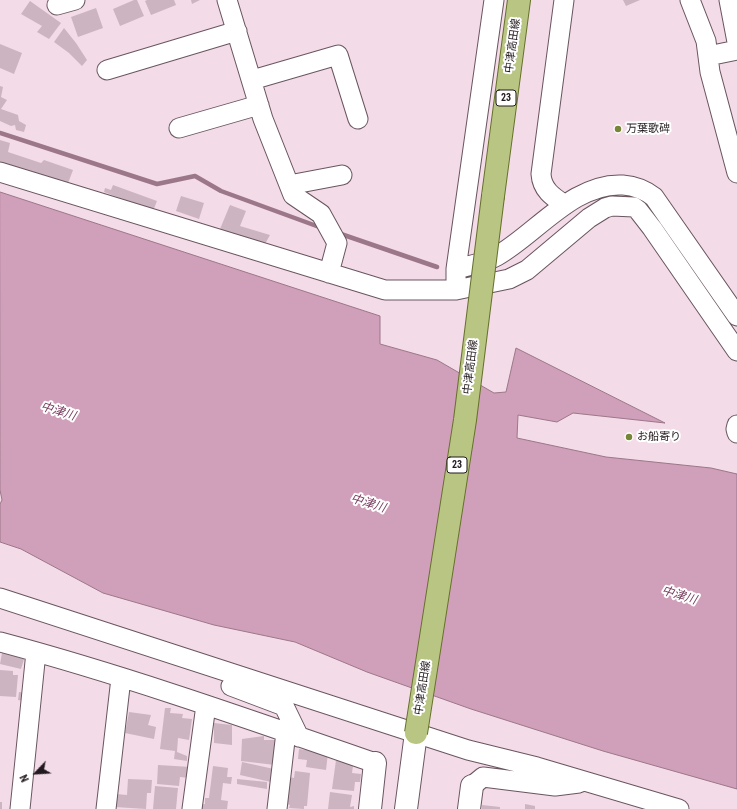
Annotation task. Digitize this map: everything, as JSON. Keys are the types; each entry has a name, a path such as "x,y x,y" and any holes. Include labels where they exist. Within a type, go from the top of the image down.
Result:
{"main road":[{"name":"中津高田線","path":"416,733 465,420 519,0"}],"street":[{"path":"57,5 75,0"},
{"path":"228,0 259,105 293,195 321,214 337,243 329,273"},
{"path":"456,290 456,269 494,0"},
{"path":"564,0 541,174 546,190 554,198 565,205"},
{"path":"690,0 704,34 710,72 737,173"},
{"path":"729,0 737,42"},
{"path":"107,70 237,31"},
{"path":"708,56 737,50"},
{"path":"252,80 338,55 358,119"},
{"path":"179,128 259,105"},
{"path":"0,172 385,290 456,290 509,279 521,274 597,212 612,206 634,207 652,228 737,351"},
{"path":"289,185 342,174"},
{"path":"456,269 490,260 498,256 565,205 595,189 613,185 631,186 649,192 654,197 737,316"},
{"path":"737,425 737,433"},
{"path":"0,598 468,750 537,767 679,809"},
{"path":"0,642 122,678 206,705 375,763 370,809"},
{"path":"20,809 36,652"},
{"path":"204,664 212,678 284,706 293,734 277,809"},
{"path":"106,809 122,678"},
{"path":"192,809 206,705"},
{"path":"406,809 416,733"},
{"path":"469,809 472,786 483,777 555,786 586,782"}],"water":[{"name":"中津川","path":"0,192 380,316 380,344 437,360 494,393 506,392 516,348 665,423 573,413 557,422 518,415 517,438 606,457 711,468 737,474 737,789 603,751 471,709 367,672 295,642 214,625 103,593 21,549 0,542 0,504 2,500 0,490"}],"building":[{"path":"137,0 144,16 120,26 113,9"},
{"path":"174,0 176,5 151,15 145,1"},
{"path":"191,0 200,0 192,4"},
{"path":"623,0 640,0 626,6"},
{"path":"30,1 61,23 49,39 37,32 42,26 21,14"},
{"path":"96,8 103,28 78,37 71,17"},
{"path":"64,28 87,60 82,66 69,53 54,42"},
{"path":"0,44 22,53 14,74 0,68"},
{"path":"0,86 3,87 1,97 7,100 1,109 18,115 19,121 26,125 24,132 16,130 15,125 11,126 0,121"},
{"path":"0,140 10,143 8,152 41,163 44,160 73,170 67,186 0,162"},
{"path":"113,185 157,201 153,211 104,192 105,188 111,190"},
{"path":"181,196 204,203 199,219 176,211"},
{"path":"230,205 246,211 240,226 270,235 265,244 220,229"},
{"path":"2,653 24,659 21,669 0,664"},
{"path":"0,670 13,671 13,675 18,675 16,697 0,696"},
{"path":"19,692 25,693 24,701 18,700"},
{"path":"165,708 171,708 170,713 183,714 182,718 192,719 189,740 178,738 177,752 187,756 187,761 174,759 175,751 160,749"},
{"path":"129,712 151,715 148,725 156,727 154,739 125,733"},
{"path":"214,723 232,725 232,745 214,743"},
{"path":"264,736 264,740 275,740 275,765 241,761 242,739"},
{"path":"299,749 328,753 326,770 306,767 307,760 298,759"},
{"path":"336,760 356,762 356,766 353,766 352,773 361,774 360,782 355,782 354,791 332,789"},
{"path":"242,762 274,769 271,782 240,775"},
{"path":"158,765 191,767 190,778 180,777 179,786 157,784"},
{"path":"213,766 228,768 227,777 232,777 231,784 223,783 221,800 228,801 227,809 200,809 200,805 205,804 205,798 209,798"},
{"path":"295,771 310,773 307,806 304,806 304,809 289,808 290,805 287,804 290,777 294,778"},
{"path":"128,779 152,780 151,793 147,793 146,809 115,807 116,794 127,795"},
{"path":"237,779 267,782 267,789 237,784"},
{"path":"155,786 178,788 176,809 153,809"},
{"path":"330,792 352,795 350,807 354,806 354,809 328,809"},
{"path":"0,802 2,802 2,809 0,809"},
{"path":"525,804 535,806 535,809 525,809"},
{"path":"482,805 500,807 500,809 482,809"}],"waterway":[{"path":"0,133 157,184 195,176 221,191 322,228"},
{"path":"338,233 437,267"}],"place":[{"name":"万葉歌碑","path":"618,129"},
{"name":"お船寄り","path":"629,437"}]}
